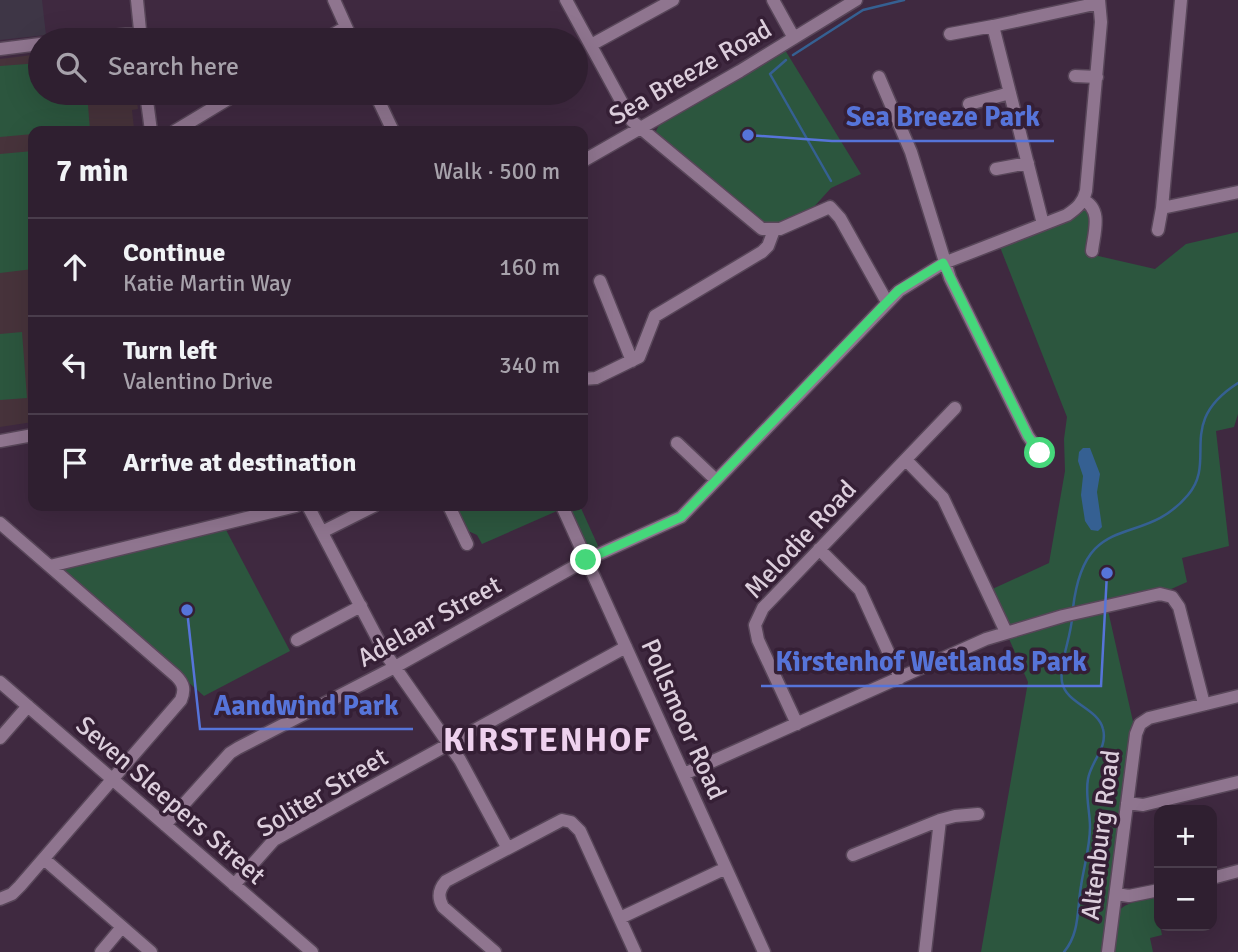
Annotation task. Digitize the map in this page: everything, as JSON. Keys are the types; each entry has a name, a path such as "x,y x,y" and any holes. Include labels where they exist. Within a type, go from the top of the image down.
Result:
{"street":[{"path":"137,0 139,28"},
{"path":"334,0 346,27"},
{"path":"566,0 581,28"},
{"path":"591,46 673,0"},
{"path":"773,0 794,38"},
{"name":"Sea Breeze Road","path":"588,158 856,0"},
{"path":"1158,230 1181,0"},
{"path":"950,34 1099,2 1101,22 1097,77 1083,200 1094,207 1096,214 1092,251"},
{"path":"993,26 1043,225"},
{"path":"588,40 632,121 762,229 774,230 831,207 840,218 887,302"},
{"path":"0,49 28,46"},
{"path":"1075,76 1097,77"},
{"path":"880,77 911,152 943,263 1028,436 1040,453"},
{"path":"969,104 1010,93"},
{"path":"148,105 150,126"},
{"path":"183,126 218,105"},
{"path":"382,105 391,126"},
{"path":"996,169 1028,163"},
{"path":"1162,208 1238,192"},
{"name":"Adelaar Street","path":"165,825 230,753 395,667 586,560 681,517 899,290 943,263 1067,215 1083,200"},
{"path":"588,379 596,378 632,362 642,354 655,316 762,252 768,246 774,230"},
{"path":"600,281 632,362"},
{"name":"Melodie Road","path":"797,724 758,640 755,625 763,608 955,408"},
{"path":"0,440 28,436"},
{"path":"677,443 716,480"},
{"path":"905,460 943,498 1006,632"},
{"path":"50,566 276,511"},
{"path":"312,511 395,667 450,744 507,848"},
{"path":"322,532 364,511"},
{"path":"451,511 467,544"},
{"name":"Pollsmoor Road","path":"564,511 764,952"},
{"path":"0,523 176,676 184,687 181,700 44,859 12,894 0,898"},
{"path":"819,549 860,590 900,678"},
{"path":"684,774 1006,632 1160,594 1172,597 1180,607 1203,704 1238,696"},
{"path":"297,640 361,606"},
{"name":"Soliter Street","path":"234,885 274,840 626,647"},
{"name":"Seven Sleepers Street","path":"0,682 312,952"},
{"name":"Altenburg Road","path":"1108,952 1136,734 1140,724 1149,718 1203,704"},
{"path":"0,738 28,706"},
{"path":"1127,803 1143,805 1238,782"},
{"path":"853,855 940,820 978,814"},
{"path":"925,952 940,820"},
{"path":"495,952 443,907 439,895 442,885 557,821 571,822 580,831 635,952"},
{"path":"44,859 151,952"},
{"path":"620,918 726,868"},
{"path":"1217,877 1238,872"},
{"path":"1116,894 1129,896 1154,891"},
{"path":"101,952 122,927"}],"shaded area":[{"path":"0,0 42,0 45,28 28,28 28,37 0,40"},
{"path":"28,56 28,105 138,105 138,109 132,110 134,126 28,126 28,423 0,427 0,59"}],"green space":[{"path":"785,50 861,174 831,188 812,209 776,226 766,226 660,139 656,131 661,121"},
{"path":"28,64 28,105 88,105 90,126 28,126 28,134 0,137 0,66"},
{"path":"28,151 28,270 0,273 0,154"},
{"path":"1089,203 1094,255 1155,269 1186,244 1238,232 1238,414 1234,427 1216,431 1229,546 1182,558 1187,582 1160,594 1107,606 1134,726 1102,952 981,952 1028,682 988,591 1049,563 1065,471 1064,439 1067,417 998,242"},
{"path":"22,332 27,398 0,400 0,334"},
{"path":"457,511 557,511 482,544 477,535 466,530"},
{"path":"567,511 582,511 599,548 589,549 583,544"},
{"path":"225,528 290,651 204,696 58,568"},
{"path":"1154,897 1154,931 1161,931 1162,935 1150,938 1153,952 1113,952 1118,912 1129,904"}],"water":[{"path":"1083,448 1090,448 1100,474 1097,492 1102,527 1098,531 1091,530 1085,521 1081,495 1083,476 1078,461 1079,452"}],"waterway":[{"path":"793,55 863,10 904,0"},
{"path":"786,60 770,74 831,181"},
{"path":"1073,608 1080,576 1090,555 1103,542 1152,522 1170,512 1188,495 1200,468 1202,427 1208,412 1219,398 1238,383"},
{"path":"1064,952 1075,929 1089,842 1088,779 1104,736 1100,722 1069,696 1062,682 1062,667 1072,618"}],"place":[{"name":"Sea Breeze Park","path":"748,135"},
{"name":"Kirstenhof Wetlands Park","path":"1107,573"},
{"name":"Aandwind Park","path":"187,610"}],"district":[{"name":"KIRSTENHOF","path":"548,739"}],"route":[{"path":"586,560 681,517 899,290 943,263 1028,436 1040,453"}]}
